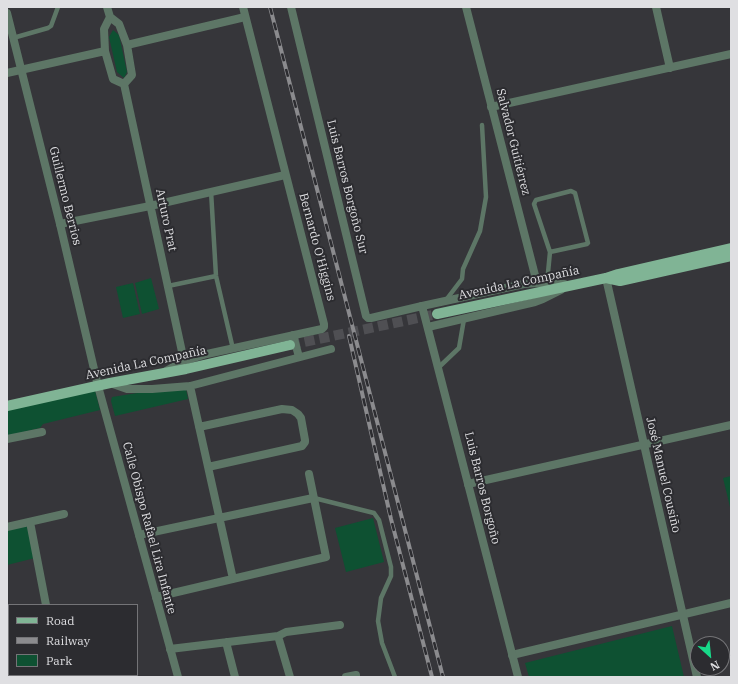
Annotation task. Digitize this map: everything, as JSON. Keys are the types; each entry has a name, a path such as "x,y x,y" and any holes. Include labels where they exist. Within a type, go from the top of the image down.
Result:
{"main road":[{"name":"Avenida La Compañía","path":"437,314 606,278 731,248"},
{"name":"Avenida La Compañía","path":"606,278 620,281 731,256"},
{"name":"Avenida La Compañía","path":"7,406 186,369 292,340"}],"street":[{"path":"107,7 110,17 119,24 127,45 132,75 124,84 114,79 105,51 104,29 110,17"},
{"name":"Bernardo O'Higgins","path":"161,374 184,361 206,354 233,348 292,340 324,327 243,7"},
{"name":"Luis Barros Borgoño Sur","path":"291,7 366,316 370,318 422,306"},
{"name":"Salvador Guitiérrez","path":"466,7 536,283"},
{"path":"656,7 670,68"},
{"name":"Guillermo Berrios","path":"7,13 60,224 98,386"},
{"path":"127,45 245,17"},
{"path":"7,73 105,51"},
{"path":"491,108 731,54"},
{"name":"Arturo Prat","path":"124,84 184,361"},
{"path":"60,224 150,206 285,174"},
{"name":"José Manuel Cousiño","path":"606,278 697,677"},
{"path":"422,306 524,284 536,283 572,285"},
{"path":"428,327 535,302 572,285"},
{"name":"Luis Barros Borgoño","path":"422,306 518,677"},
{"path":"292,340 299,357"},
{"path":"110,384 127,389 190,386 331,348"},
{"name":"Calle Obispo Rafael Lira Infante","path":"98,386 178,677"},
{"path":"190,386 233,579"},
{"path":"199,427 282,409 292,410 298,414 300,418 305,440 302,446 208,467"},
{"path":"468,484 731,425"},
{"path":"7,439 42,432"},
{"path":"156,597 326,558 308,474"},
{"path":"139,536 313,498"},
{"path":"7,527 64,514"},
{"path":"30,522 46,604"},
{"path":"512,655 682,614 731,604"},
{"path":"170,649 278,636 286,632 340,625"},
{"path":"278,636 290,677"},
{"path":"226,642 235,677"},
{"path":"346,677 356,675"}],"lane":[{"path":"13,38 51,26 58,7"},
{"path":"445,301 462,279 463,269 480,231 486,197 482,125"},
{"path":"211,191 216,276 233,348"},
{"path":"547,284 550,252 534,204 536,200 571,191 575,193 588,243 550,252"},
{"path":"168,286 216,276"},
{"path":"438,368 459,348 464,319"},
{"path":"313,498 374,513 379,520 391,567 391,576 381,598 378,621 382,643 395,677"}],"green space":[{"path":"113,30 119,35 127,72 124,78 117,72 109,37"},
{"path":"151,278 159,309 142,314 135,283"},
{"path":"133,283 140,314 123,318 116,287"},
{"path":"186,389 188,399 115,416 111,401 112,397 150,391"},
{"path":"95,390 100,410 43,424 40,428 7,436 7,410"},
{"path":"731,476 731,507 730,507 723,478"},
{"path":"373,518 384,562 346,572 335,528"},
{"path":"27,526 35,558 7,565 7,530"},
{"path":"672,626 684,677 529,677 525,663"}],"tunnel":[{"path":"290,345 437,314"}],"railway":[{"path":"270,7 443,677"},
{"path":"349,336 391,519 432,677"}]}
